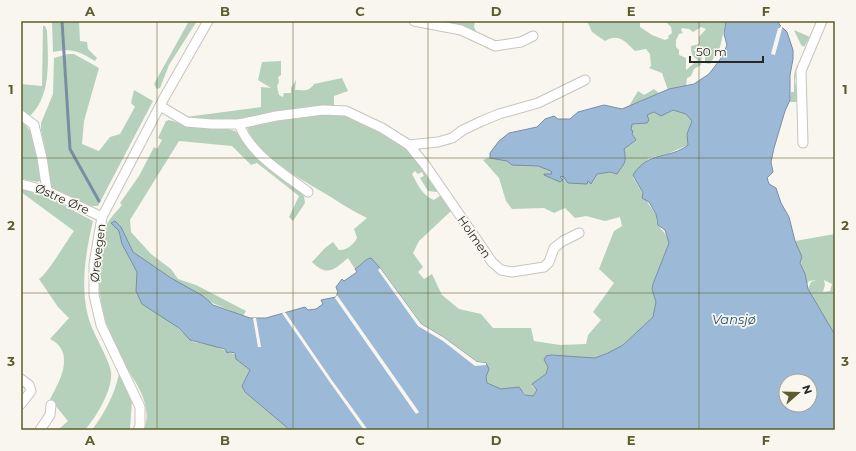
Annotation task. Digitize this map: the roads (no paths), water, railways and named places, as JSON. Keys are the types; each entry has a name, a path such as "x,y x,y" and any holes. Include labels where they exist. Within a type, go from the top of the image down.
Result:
{"street":[{"name":"Ørevegen","path":"138,430 140,426 140,407 100,325 94,295 94,264 102,218 160,106 208,21"},
{"path":"414,21 461,30 495,46 520,42 533,36"},
{"path":"803,142 801,71 822,21"},
{"path":"409,145 438,142 452,138 463,130 482,121 499,114 538,103 585,80"},
{"name":"Holmen","path":"160,106 187,122 211,124 239,124 296,113 323,110 346,111 382,128 409,145 426,166 492,262 501,270 522,271 544,267 548,262 554,248 563,241 579,233"},
{"path":"21,115 34,125 42,158 47,191"},
{"path":"239,124 248,141 263,157 308,192"},
{"name":"Østre Øre","path":"21,184 47,191 102,218"},
{"path":"21,379 29,385 31,391 21,404"},
{"path":"40,430 50,415 51,406"}],"water":[{"name":"Vansjø","path":"726,21 779,21 779,24 787,32 793,50 790,75 790,100 785,111 774,148 771,162 773,172 767,178 769,184 776,188 781,203 789,217 795,241 802,257 800,263 805,274 808,289 835,335 835,430 290,430 245,392 242,386 250,370 236,359 235,353 227,353 225,349 190,340 179,328 142,304 136,291 137,272 122,244 119,231 111,223 115,221 121,227 133,252 171,278 203,296 213,305 250,318 266,318 305,307 308,310 316,309 323,304 321,300 336,297 338,292 336,287 342,279 344,281 357,272 355,269 371,258 421,324 443,337 477,362 486,363 489,369 486,377 487,383 501,389 519,387 525,395 533,396 537,390 532,384 546,374 548,367 544,360 546,356 551,355 595,358 623,345 653,317 656,302 652,289 653,284 669,243 665,230 658,225 656,214 649,202 642,198 643,193 633,175 639,167 652,158 681,150 688,145 687,134 692,121 686,114 673,110 661,116 654,112 647,115 649,120 647,123 632,124 632,134 636,140 624,149 625,161 617,174 610,172 597,174 591,184 588,181 587,184 568,183 563,176 560,177 563,180 560,182 544,175 552,174 551,171 538,166 512,165 507,161 490,158 490,153 499,141 509,133 537,127 545,119 554,116 558,119 570,119 578,112 604,105 622,109 669,89 694,84 709,74 722,57 727,45 724,34"}],"waterway":[{"path":"62,21 70,149 99,201"}]}
